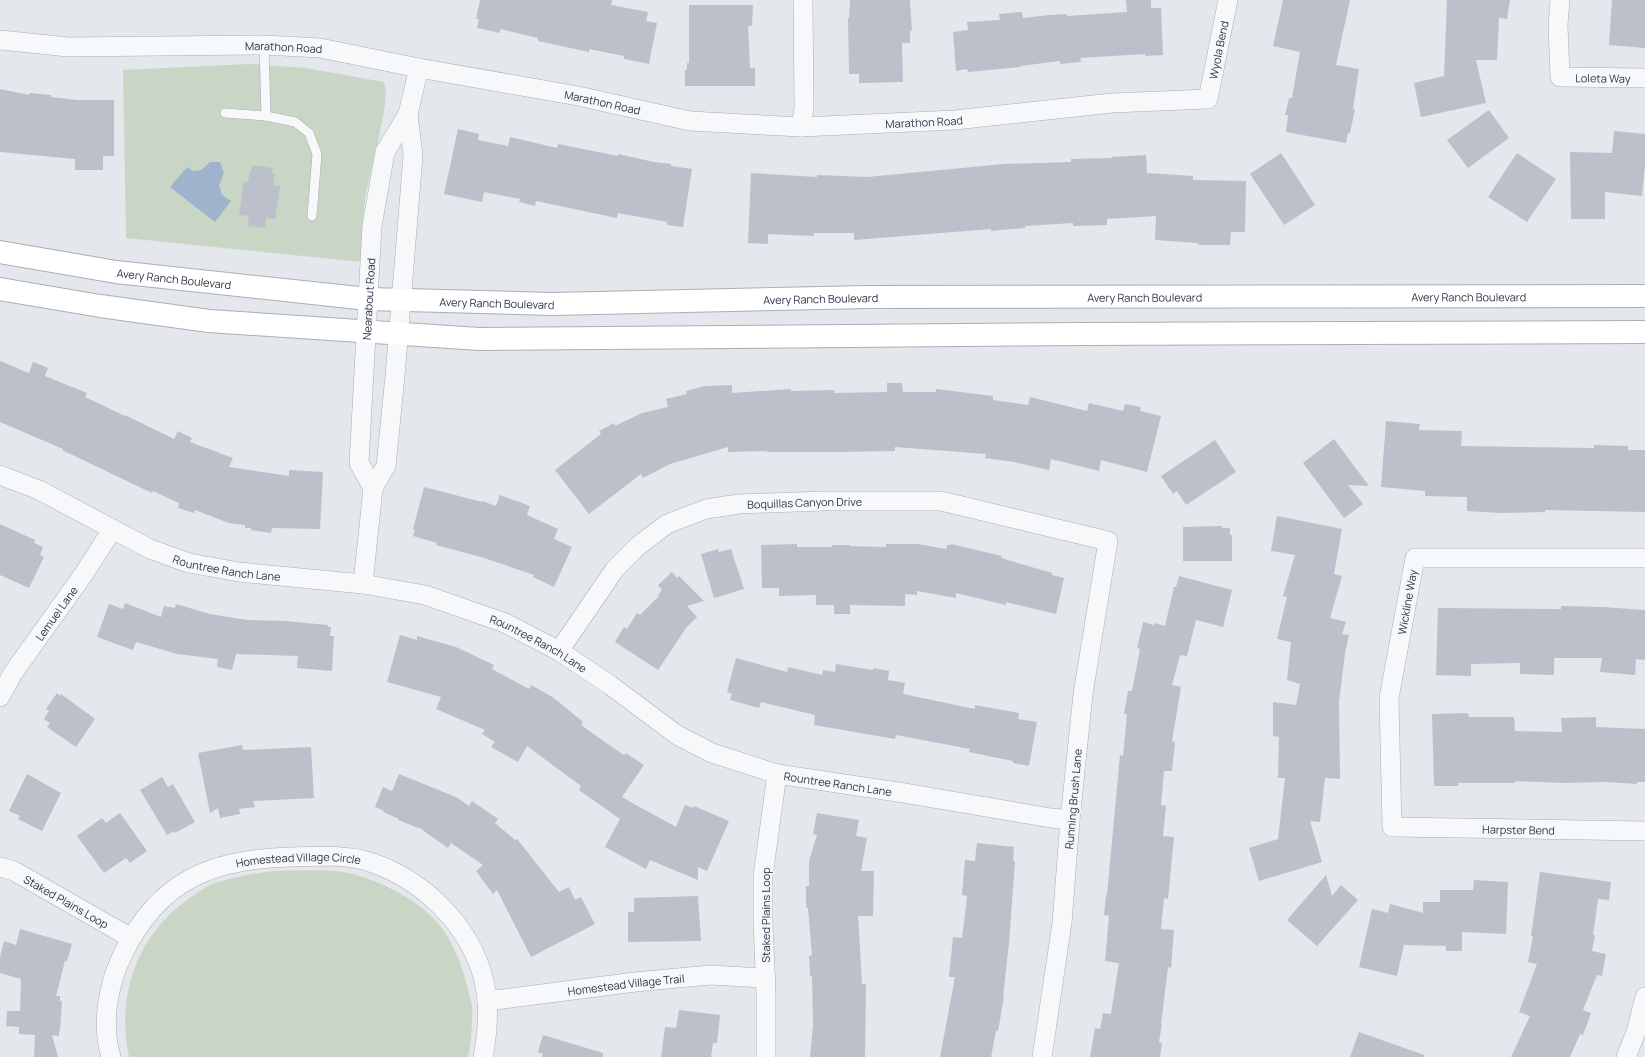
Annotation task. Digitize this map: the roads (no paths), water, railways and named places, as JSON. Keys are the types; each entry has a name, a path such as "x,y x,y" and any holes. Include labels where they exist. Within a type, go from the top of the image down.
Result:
{"main road":[{"name":"Avery Ranch Boulevard","path":"0,252 116,272 368,299 401,300 552,304 868,297 1645,296"},
{"path":"0,289 100,306 209,321 398,335 479,339 1084,334 1645,332"}],"street":[{"path":"801,127 804,108 803,0"},
{"name":"Wyola Bend","path":"1208,99 1228,0"},
{"name":"Loleta Way","path":"1560,0 1558,25 1560,77 1645,78"},
{"name":"Marathon Road","path":"0,40 68,47 264,45 320,48 418,68 578,96 690,121 801,127 955,120 1112,103 1208,99"},
{"name":"Nearabout Road","path":"373,488 359,463 372,226 385,152 408,114 418,68"},
{"name":"Nearabout Road","path":"363,584 373,488 386,466 413,156 408,114"},
{"name":"Rountree Ranch Lane","path":"0,474 39,490 150,549 189,563 239,572 363,584 425,595 504,623 559,651 677,735 712,753 777,774 1070,820"},
{"name":"Boquillas Canyon Drive","path":"559,651 615,569 638,546 667,524 706,509 739,504 823,501 941,501 1108,541"},
{"name":"Lemuel Lane","path":"0,697 13,673 83,575 112,530"},
{"name":"Running Brush Lane","path":"1042,1057 1062,923 1070,820 1083,694 1108,541"},
{"name":"Wickline Way","path":"1392,827 1389,698 1415,558 1645,558"},
{"name":"Staked Plains Loop","path":"766,1057 766,978 763,876 777,774"},
{"name":"Harpster Bend","path":"1392,827 1645,831"},
{"name":"Homestead Village Circle","path":"111,1057 106,1024 109,998 116,969 131,938 147,914 164,896 186,881 211,869 245,860 311,856 347,858 373,863 380,866 408,880 434,900 454,919 472,950 483,977 487,1001 488,1034 483,1057"},
{"name":"Staked Plains Loop","path":"0,867 14,871 131,938"},
{"name":"Homestead Village Trail","path":"487,1001 635,982 702,976 766,978"},
{"path":"1626,1057 1636,1032 1645,997"}],"lane":[{"path":"264,45 266,116"},
{"path":"225,113 266,116 295,122 309,133 317,154 312,216"}],"water":[{"path":"210,162 220,162 224,173 219,185 222,195 231,201 215,222 170,187 187,167 193,171 201,170"}]}
